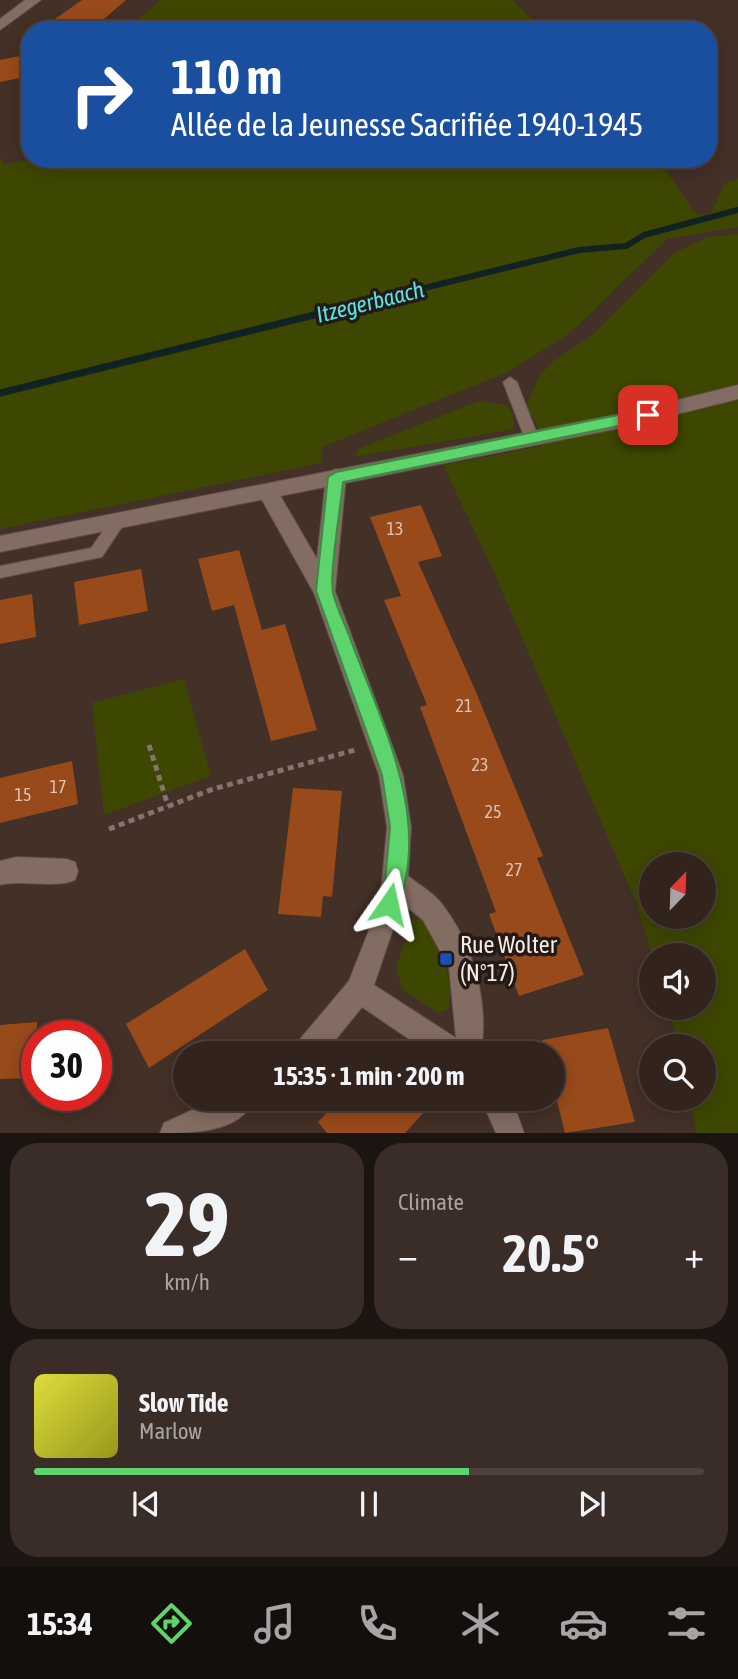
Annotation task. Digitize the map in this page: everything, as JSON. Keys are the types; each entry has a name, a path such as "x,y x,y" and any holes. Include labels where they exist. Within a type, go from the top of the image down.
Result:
{"street":[{"path":"0,26 34,0"},
{"path":"0,544 625,421 738,392"},
{"path":"324,591 336,477"},
{"path":"267,491 324,591 391,775 399,827 395,882 384,925 359,990 317,1041"},
{"path":"0,873 17,869 66,871"},
{"path":"395,882 432,911 462,964 471,1029 469,1041"},
{"path":"359,990 436,1041"},
{"path":"174,1133 211,1119 223,1111"},
{"path":"503,1111 510,1133"}],"lane":[{"path":"510,382 532,439"},
{"path":"0,572 96,553 118,521"}],"path":[{"path":"149,745 169,806"},
{"path":"109,829 213,789 355,750"}],"green space":[{"path":"160,0 512,0 534,21 137,21"},
{"path":"0,157 4,165 21,161 21,168 664,168 694,212 709,217 725,183 738,179 738,227 667,239 570,333 508,372 322,447 322,463 0,529"},
{"path":"738,234 738,1133 696,1133 692,1111 716,1111 716,1034 676,1034 671,1020 716,1020 716,943 648,943 644,929 716,929 716,852 639,852 639,912 492,568 443,465 542,446 536,421 525,409 539,376 554,361 592,335 674,253 708,237"},
{"path":"479,401 506,405 513,413 514,429 355,457 358,449"},
{"path":"184,679 211,776 104,815 92,703"},
{"path":"412,921 426,921 448,976 450,999 447,1010 439,1013 403,990 396,968"}],"building":[{"path":"82,0 126,0 102,21 55,19"},
{"path":"21,56 21,78 0,82 0,60"},
{"path":"421,505 442,556 418,562 476,692 543,856 537,858 584,975 519,996 489,914 496,912 420,707 427,705 384,600 401,596 370,517"},
{"path":"239,550 262,630 285,624 317,730 271,741 234,605 212,611 198,559"},
{"path":"141,569 148,611 79,625 74,582"},
{"path":"32,594 36,637 0,644 0,600"},
{"path":"72,761 78,804 0,823 0,778"},
{"path":"293,788 342,791 332,897 323,896 321,917 278,914"},
{"path":"245,949 268,990 190,1041 173,1041 173,1052 149,1068 126,1024"},
{"path":"21,1023 21,1078 0,1079 0,1025"},
{"path":"608,1028 635,1122 565,1133 560,1111 565,1111 565,1041 542,1040"},
{"path":"329,1111 424,1112 405,1133 327,1133 318,1122"}],"waterway":[{"name":"Itzegerbaach","path":"412,291 579,250 626,246 644,235 738,210"},
{"name":"Itzegerbaach","path":"0,393 419,289"}],"place":[{"name":"Rue Wolter (N°17)","path":"446,959"}],"route":[{"path":"389,904 395,882 399,827 391,775 324,591 336,477 648,415"}]}
